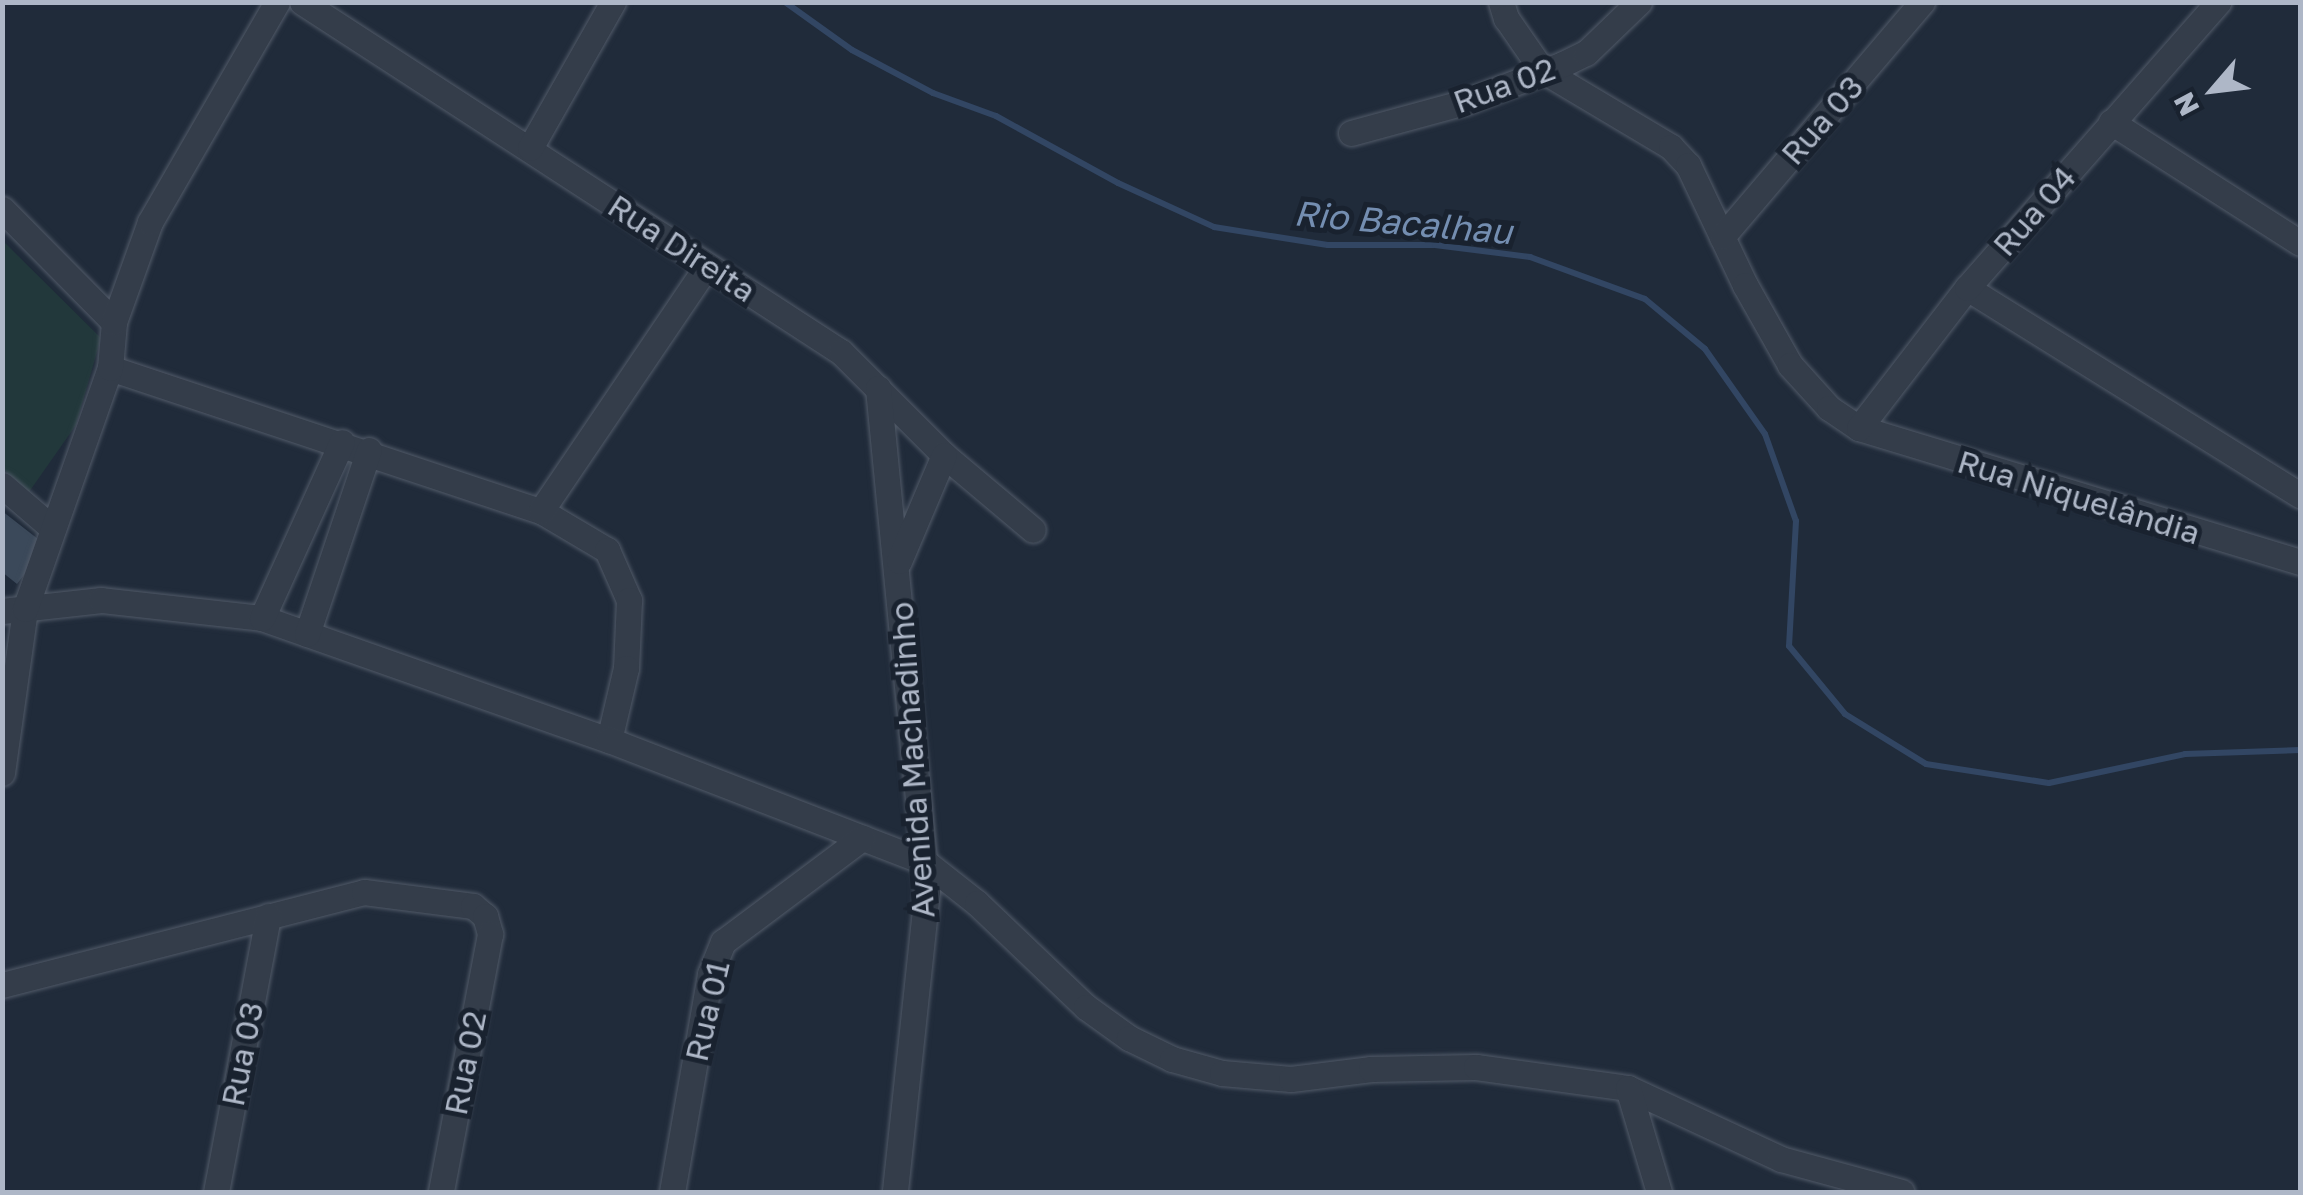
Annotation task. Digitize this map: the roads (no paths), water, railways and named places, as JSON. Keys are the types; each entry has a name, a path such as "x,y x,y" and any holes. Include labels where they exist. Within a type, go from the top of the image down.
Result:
{"street":[{"path":"2,772 14,610 52,528 110,368 114,322 150,222 277,2"},
{"name":"Rua Direita","path":"302,2 841,352 944,455 1033,530"},
{"path":"530,148 612,2"},
{"path":"1502,2 1506,18 1542,70 1671,148 1703,189 1722,237 1790,365 1828,408 1859,428"},
{"name":"Rua 02","path":"1351,132 1465,102 1586,53 1639,2"},
{"name":"Rua 03","path":"1722,237 1922,2"},
{"name":"Rua 04","path":"1859,428 1967,288 2218,2"},
{"path":"2111,122 2300,243"},
{"path":"2,209 114,322"},
{"path":"541,511 707,266"},
{"path":"1967,288 2300,495"},
{"path":"110,368 369,450 541,511 607,550 628,600 626,668 609,740"},
{"name":"Avenida Machadinho","path":"878,388 925,862 922,965 899,1192"},
{"name":"Rua Niquelândia","path":"1859,428 2300,562"},
{"path":"262,618 342,442"},
{"path":"306,634 369,450"},
{"path":"898,566 944,455"},
{"path":"2,485 52,528"},
{"path":"14,610 101,600 262,618 609,740 925,862 977,904 1086,1007 1128,1038 1172,1059 1222,1073 1292,1079 1371,1069 1476,1067 1628,1088 1781,1159 1902,1192"},
{"name":"Rua 01","path":"672,1192 710,974 724,942 862,838"},
{"name":"Rua 02","path":"268,916 364,892 473,906 485,916 490,934 441,1192"},
{"path":"2,985 268,916"},
{"name":"Rua 03","path":"216,1192 268,916"},
{"path":"1628,1088 1659,1192"}],"waterway":[{"name":"Rio Bacalhau","path":"785,2 852,50 933,93 996,116 1118,183 1214,227 1328,245 1435,245 1530,257 1645,299 1705,349 1765,434 1796,521 1789,646 1845,714 1926,764 2049,783 2185,754 2300,750"}]}
